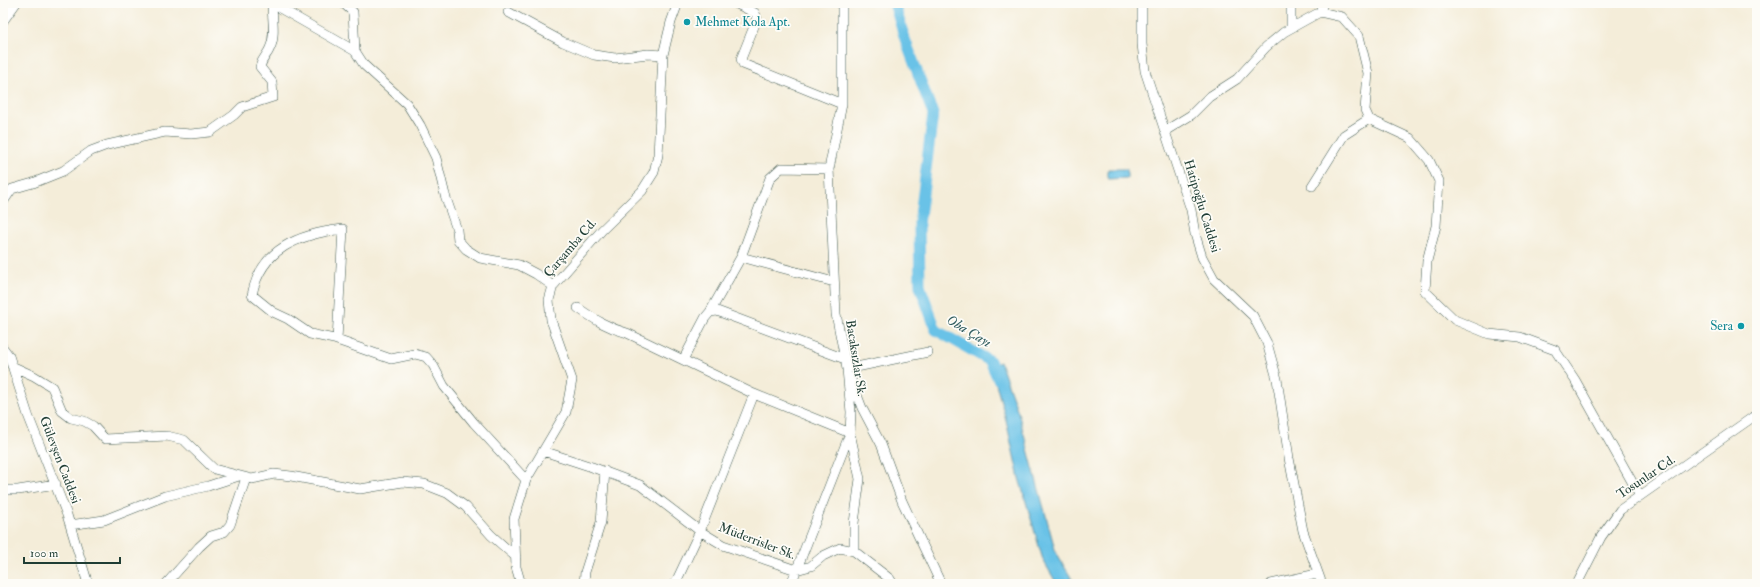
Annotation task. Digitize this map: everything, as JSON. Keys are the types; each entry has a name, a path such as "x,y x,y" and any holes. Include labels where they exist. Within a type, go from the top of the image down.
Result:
{"street":[{"path":"3,21 16,3"},
{"path":"271,3 354,51 364,65 407,104 436,158 445,195 457,230 458,240 466,249 480,258 519,264 552,286"},
{"path":"3,202 12,189 33,183 63,171 91,152 107,145 166,132 191,134 210,132 234,115 242,107 273,97 272,82 260,67 262,58 271,48 273,31 271,3"},
{"path":"343,3 353,12 354,51"},
{"name":"Çarşamba Cd.","path":"521,584 516,557 514,519 526,480 566,412 572,380 551,320 549,300 552,286 602,230 642,191 654,172 658,155 663,55 671,22 678,3"},
{"path":"735,3 755,13 757,19 741,59 743,64 842,104"},
{"name":"Bacaksızlar Sk.","path":"842,3 842,104 829,169 836,314 847,369 851,412 850,433 860,479 854,523 854,550"},
{"name":"Hatipoğlu Caddesi","path":"1142,3 1142,44 1145,71 1191,210 1195,234 1202,257 1214,279 1254,316 1267,343 1277,379 1289,458 1303,531 1317,574 1322,584"},
{"path":"1291,3 1291,28"},
{"path":"1165,131 1191,115 1209,97 1237,79 1266,47 1321,7 1342,17 1359,36 1368,73 1365,110 1369,120 1410,138 1429,160 1439,181 1436,226 1427,261 1425,291 1455,320 1489,334 1520,337 1555,350 1575,380 1640,496"},
{"path":"508,12 563,42 594,55 615,58 648,54 663,55"},
{"path":"1312,186 1344,135 1369,120"},
{"path":"683,360 741,257 770,178 781,168 829,169"},
{"path":"337,340 343,229 323,232 289,242 268,258 255,279 252,295 273,312 288,319 310,334 337,340 391,359 415,354 426,357 433,364 444,386 474,423 526,480"},
{"path":"741,257 834,282"},
{"path":"578,308 613,329 627,333 754,394 850,433 791,584"},
{"path":"710,312 717,311 845,359"},
{"name":"Gülevşen Caddesi","path":"3,348 9,356 28,415 56,484 88,584"},
{"path":"928,352 847,369 862,408 881,444 902,501 941,584"},
{"path":"12,366 34,376 52,387 62,412 71,418 84,421 93,426 105,439 167,436 184,440 214,469 252,479 274,474 360,488 403,482 424,484 447,492 466,507 491,535 516,557"},
{"path":"675,584 700,531 754,394"},
{"name":"Tosunlar Cd.","path":"1577,584 1601,537 1620,510 1757,416"},
{"name":"Müderrisler Sk.","path":"543,451 640,485 700,531 723,545 796,570 811,566 823,556 840,548 854,550"},
{"path":"584,584 586,567 601,522 605,472"},
{"path":"70,525 104,520 165,496 243,477"},
{"path":"166,584 199,547 211,536 224,532 230,526 243,477"},
{"path":"3,490 18,490 56,484"},
{"path":"854,550 890,579 893,584"},
{"path":"1270,584 1317,574"}],"water":[{"path":"1108,169 1127,169 1127,178 1108,179"},
{"path":"1000,362 1018,412 1056,553 1075,584 1057,584 1043,560 1019,478 1005,416 991,366"}],"waterway":[{"name":"Oba Çayı","path":"894,3 905,39 933,114 919,224 920,286 936,330 990,361 998,379"}],"place":[{"name":"Mehmet Kola Apt.","path":"687,22"},
{"name":"Sera","path":"1741,326"}]}
